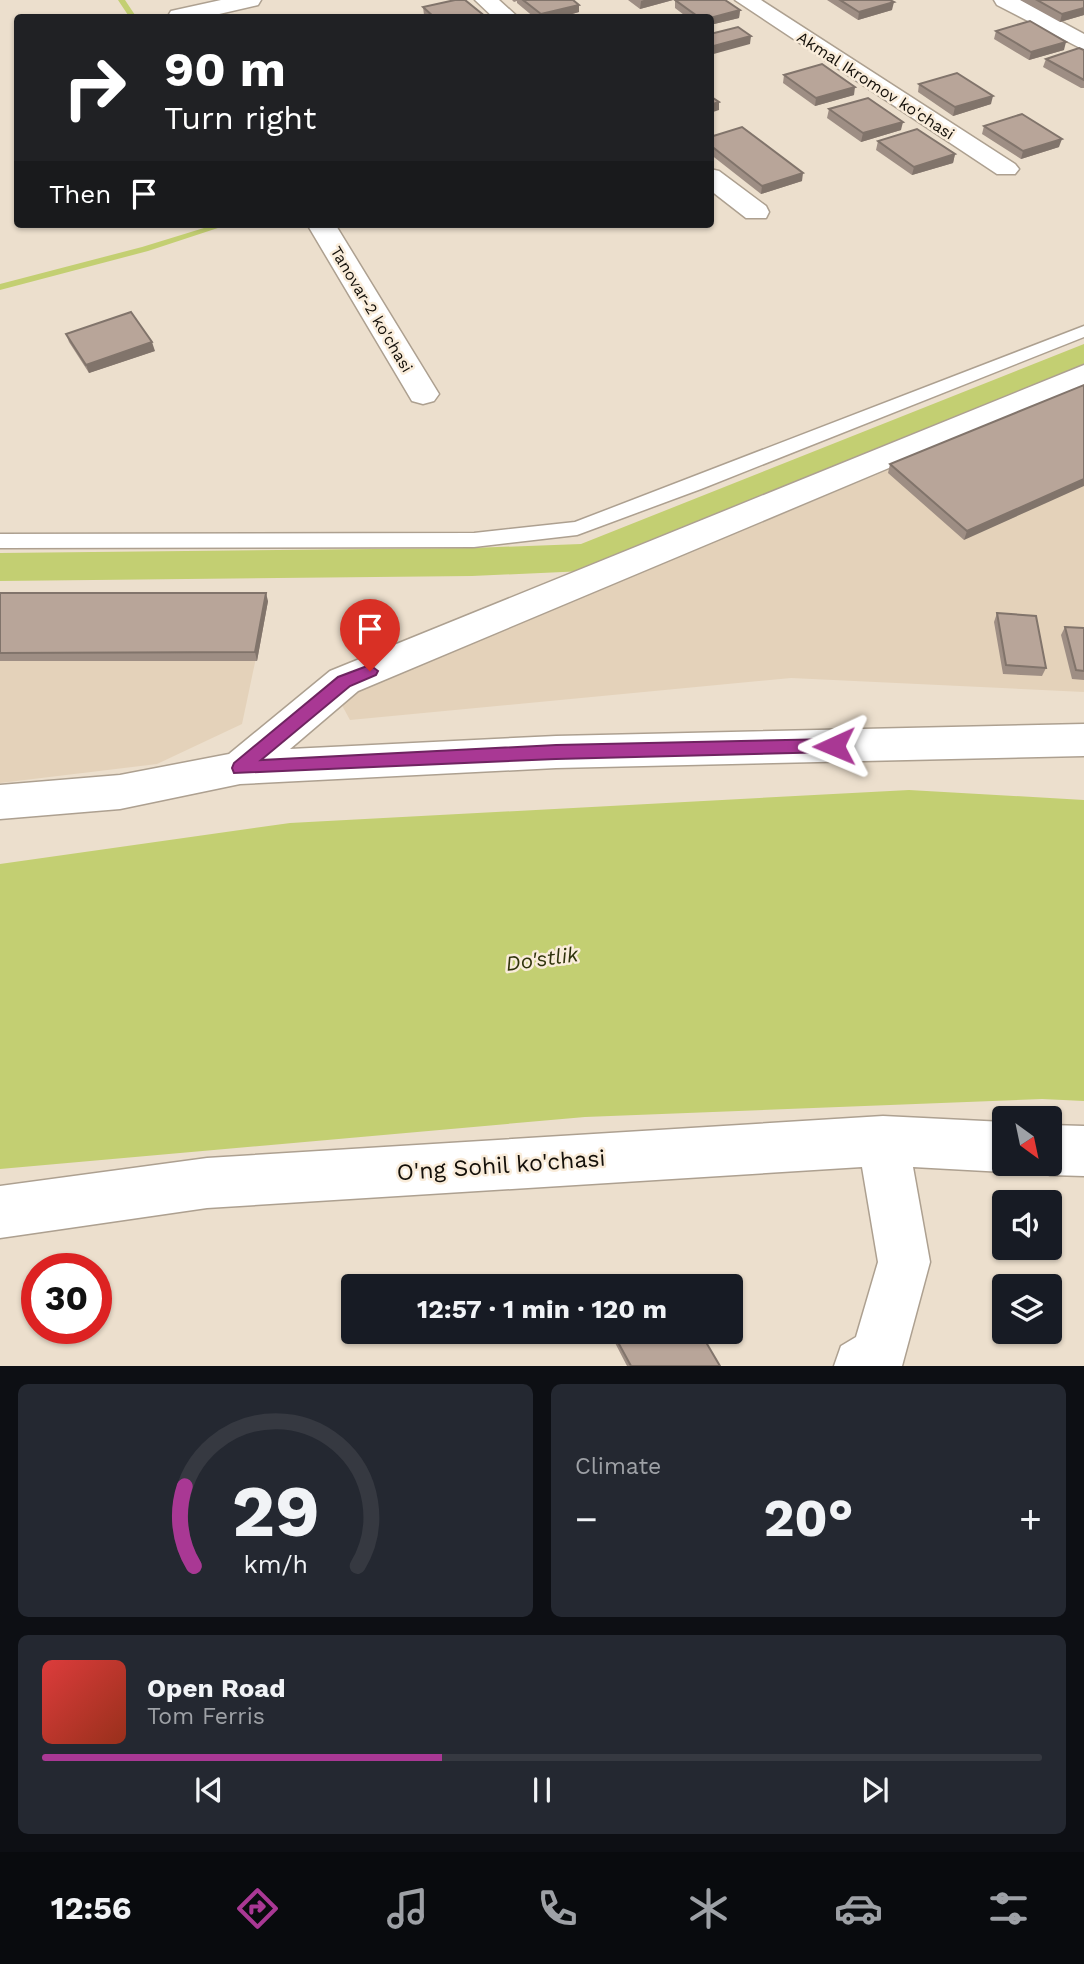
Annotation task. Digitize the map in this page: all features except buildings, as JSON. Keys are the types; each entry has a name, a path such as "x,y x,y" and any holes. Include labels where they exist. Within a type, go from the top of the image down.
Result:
{"street":[{"path":"175,11 250,0"},
{"path":"486,0 503,14"},
{"name":"Akmal Ikromov ko'chasi","path":"746,0 1006,169"},
{"path":"1005,0 1084,43"},
{"path":"714,180 756,212"},
{"name":"Tanovar-2 ko'chasi","path":"324,228 352,271 423,394"},
{"path":"240,768 344,681 1084,375"},
{"path":"0,803 120,792 240,768 556,752 1084,740"},
{"path":"861,1366 879,1355 904,1262 883,1141"},
{"name":"O'ng Sohil ko'chasi","path":"0,1212 207,1183 883,1141 992,1146"},
{"path":"1062,1151 1084,1152"}],"lane":[{"path":"0,541 474,540 577,528 695,485 1084,331"}],"shaded area":[{"path":"1084,389 1084,692 791,678 350,720 338,698"},
{"path":"268,601 242,724 157,764 0,783 0,602"}],"water":[{"name":"Do'stlik","path":"909,790 1084,800 1084,1101 1042,1099 585,1117 0,1169 0,864 290,823"}],"waterway":[{"path":"121,0 131,14"},
{"path":"0,287 213,228"},
{"path":"0,567 472,562 585,557 1084,354"}],"route":[{"path":"370,671 344,681 240,768 556,752 834,746"}]}
